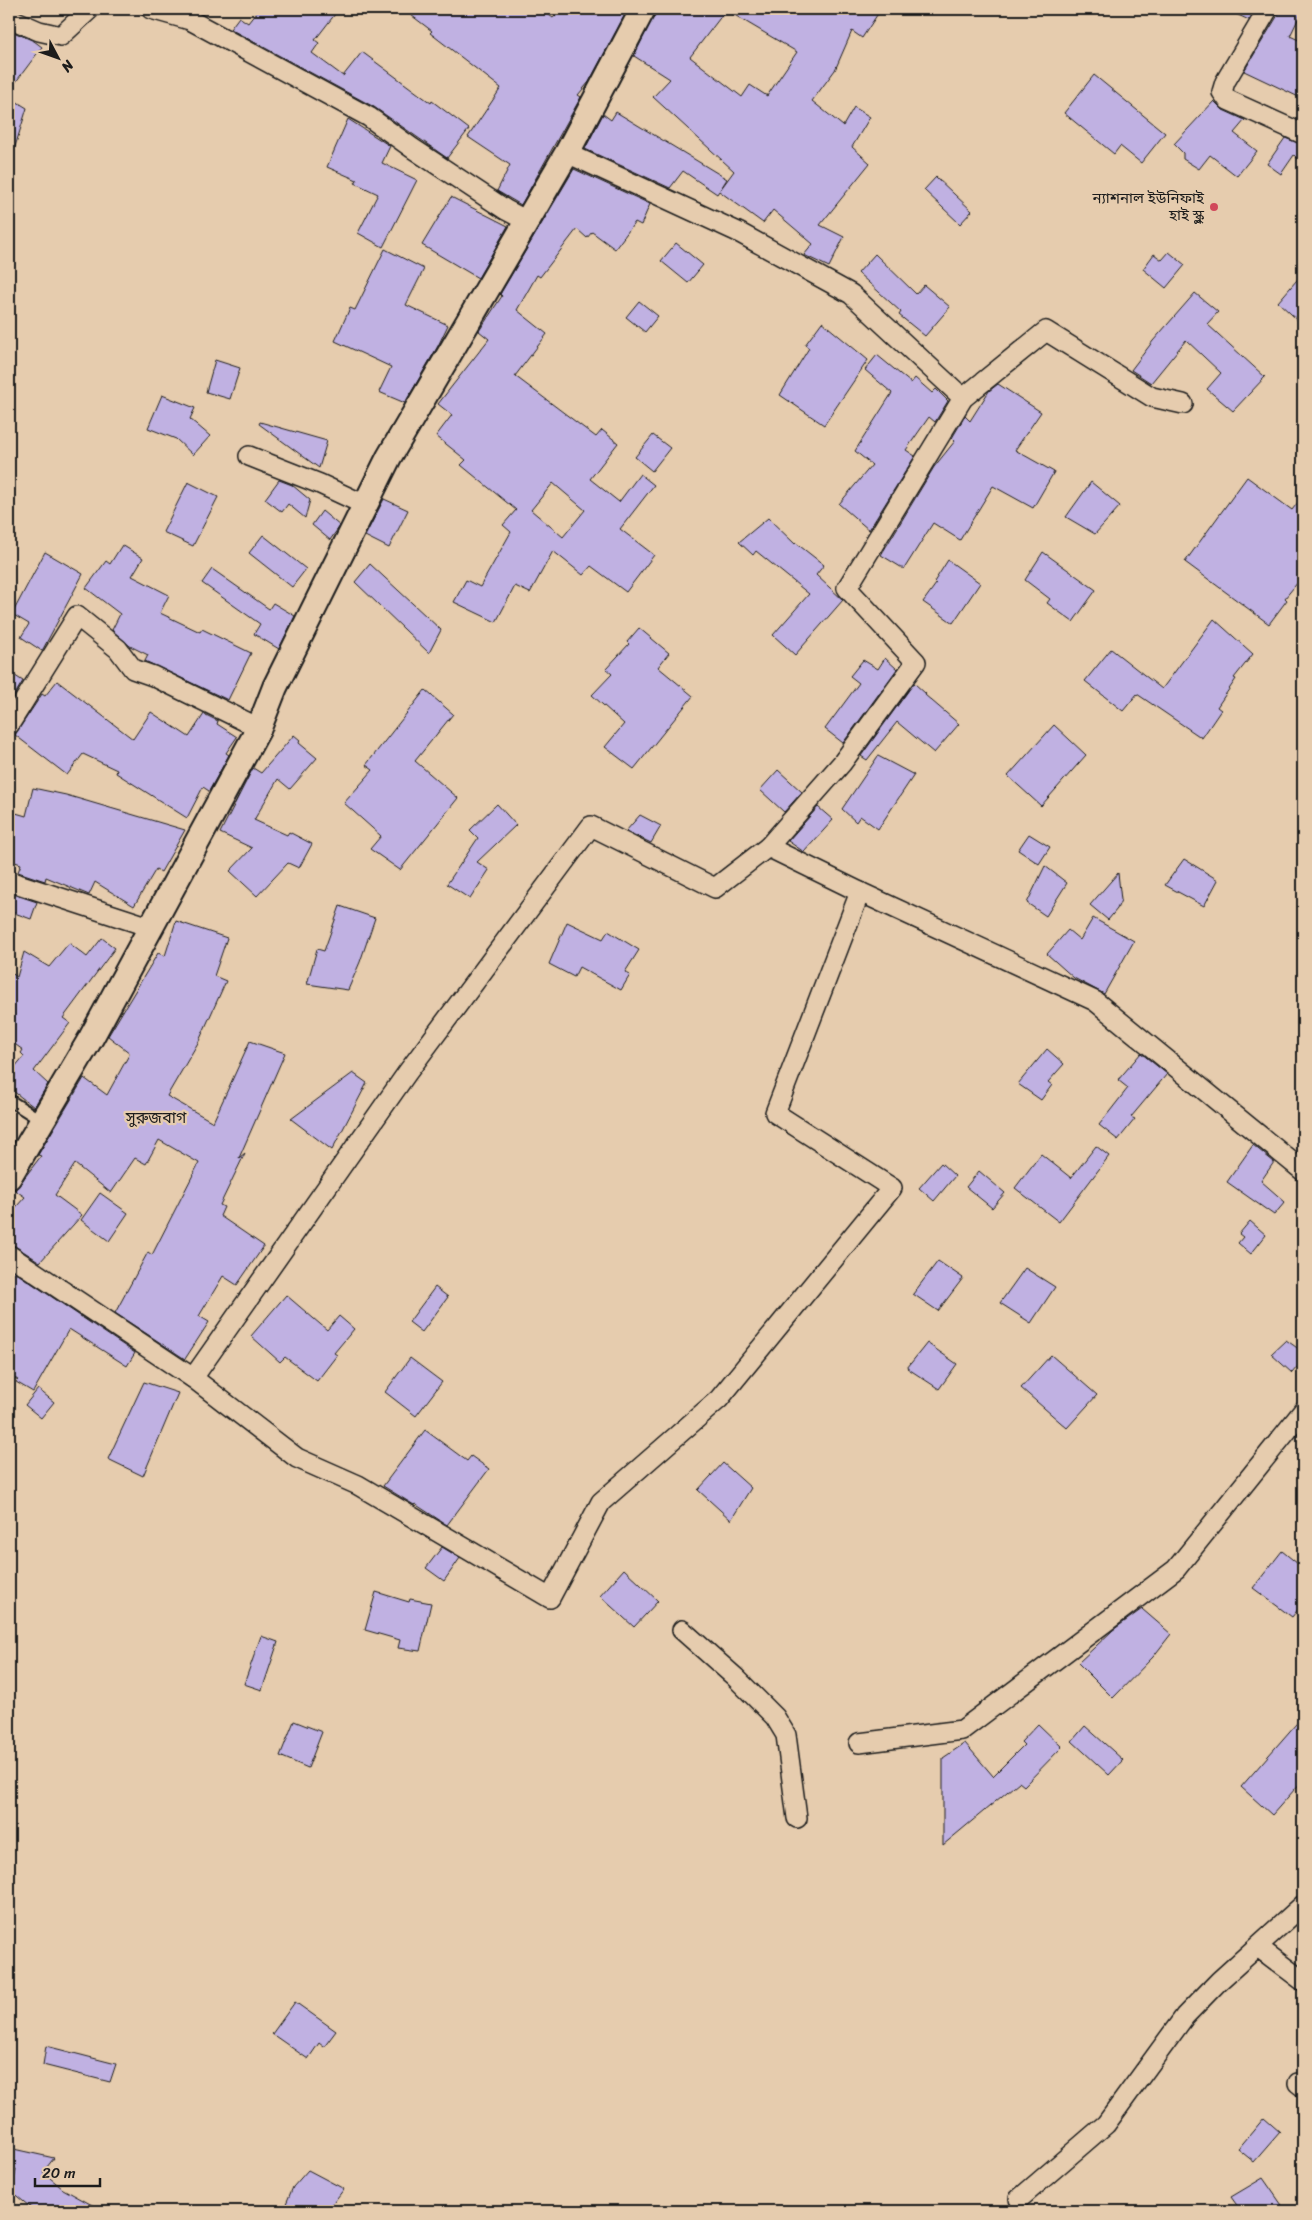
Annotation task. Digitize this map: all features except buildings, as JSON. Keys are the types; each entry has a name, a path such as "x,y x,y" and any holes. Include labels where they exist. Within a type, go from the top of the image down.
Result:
{"street":[{"path":"9,18 39,31 61,36 90,9"},
{"path":"151,9 190,20 368,117 506,210 527,221"},
{"path":"9,1177 91,1038 259,728 275,687 389,457 566,153 643,9"},
{"path":"1268,9 1225,82 1222,92 1228,100 1303,134"},
{"path":"566,153 738,232 851,294 963,398"},
{"path":"193,1378 407,1073 591,826 715,888 768,847 842,763 916,662 847,588 963,398 1046,331 1152,397 1183,404"},
{"path":"249,456 320,484 365,505"},
{"path":"9,725 77,616 118,649 133,669 153,676 259,728"},
{"path":"768,847 1094,1001 1303,1172"},
{"path":"9,881 150,927"},
{"path":"9,1255 193,1378 297,1458 358,1486 550,1598 601,1502 719,1399 892,1188 775,1113 860,892"},
{"path":"860,1743 962,1730 1176,1569 1303,1411"},
{"path":"682,1630 758,1698 775,1717 786,1735 797,1818"},
{"path":"1019,2199 1106,2124 1185,2016 1219,1981 1303,1905"},
{"path":"1258,1947 1303,1981"}],"lane":[{"path":"9,1100 42,1121"}],"place":[{"name":"ন্যাশনাল ইউনিফাই হাই স্কুল","path":"1214,207"}],"district":[{"name":"সুরুজবাগ","path":"156,1117"}]}
